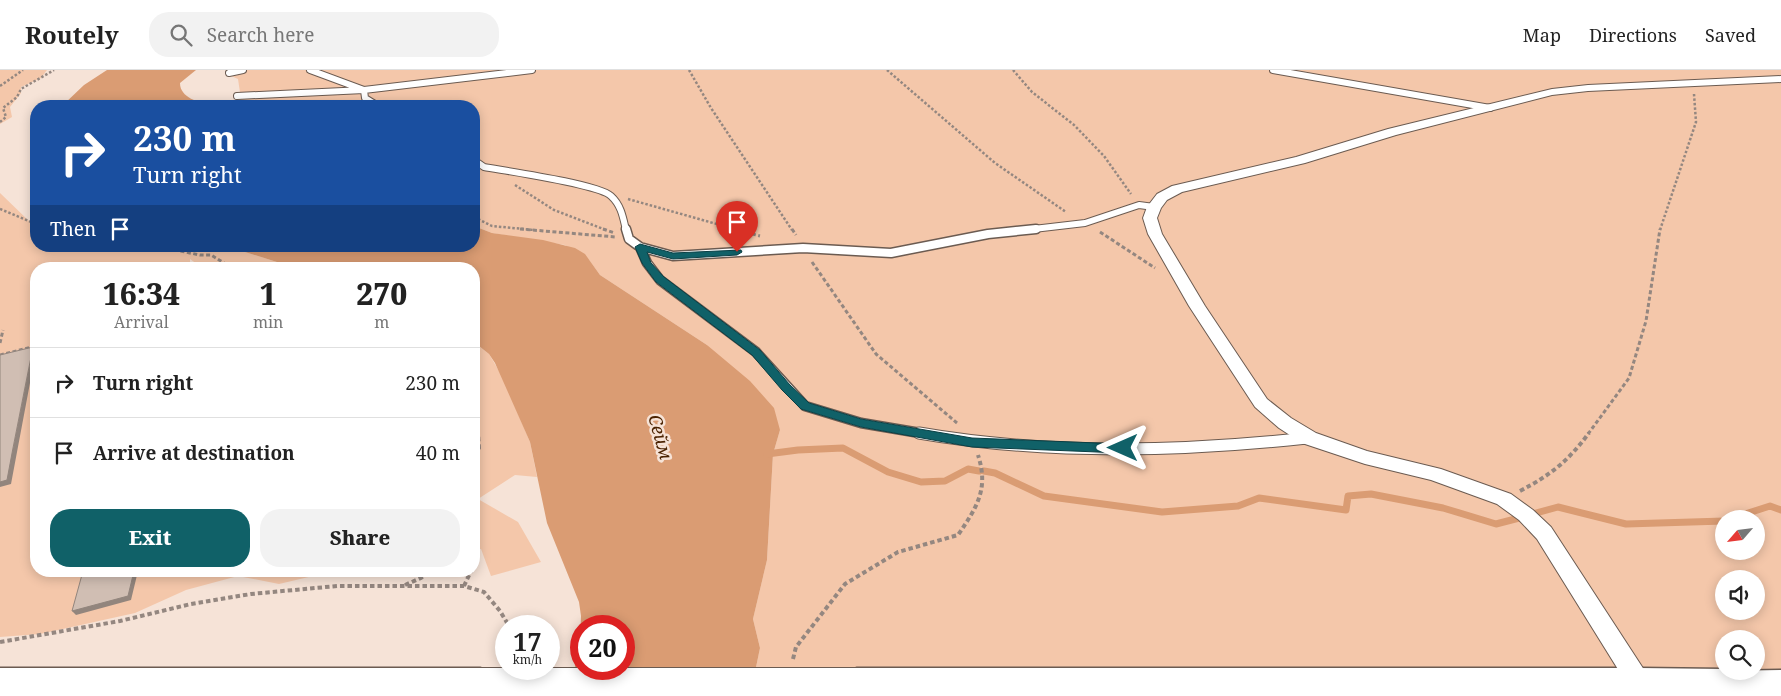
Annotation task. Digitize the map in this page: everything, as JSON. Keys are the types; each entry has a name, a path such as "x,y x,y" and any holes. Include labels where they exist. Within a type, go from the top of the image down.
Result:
{"street":[{"path":"1643,690 1544,533 1526,515 1504,499 1434,474 1365,458 1309,438 1285,423 1261,403 1197,306 1155,234 1146,206 1177,189 1300,160 1392,132 1552,92 1588,88 1781,79"},
{"path":"0,683 857,683 1643,690 1781,685"}],"lane":[{"path":"229,73 243,70"},
{"path":"310,70 364,90"},
{"path":"236,96 364,90 532,70"},
{"path":"1273,70 1490,108"},
{"path":"364,90 365,98 368,100"},
{"path":"480,164 484,167 575,184 609,194 620,206 629,238 640,247 673,256 804,248 891,253 988,234 1085,223 1146,206"},
{"path":"640,247 647,263 660,280 756,352 805,406 861,423 972,442 1104,449 1236,446 1309,438"}],"path":[{"path":"0,86 23,70"},
{"path":"0,122 6,117 1,107 17,97 21,89 54,70"},
{"path":"689,70 711,108 876,354 969,434 980,460 984,485 974,512 958,535 898,552 844,584 796,647"},
{"path":"887,70 981,153 1043,198 1136,254 1160,271"},
{"path":"1013,70 1032,92 1074,125 1104,156 1146,206"},
{"path":"1504,499 1545,478 1571,457 1630,378 1646,321 1659,233 1696,122 1691,83"},
{"path":"484,167 554,210 629,238"},
{"path":"609,194 766,238"},
{"path":"0,209 30,222"},
{"path":"480,220 492,226 629,238"},
{"path":"185,252 211,255 222,262"},
{"path":"0,344 3,330"},
{"path":"0,355 30,348"},
{"path":"402,586 422,577"},
{"path":"464,586 468,577"},
{"path":"0,642 58,633 192,604 301,588 464,586 484,592 502,615"}],"shaded area":[{"path":"0,70 47,70 41,78 21,87 21,93 10,107 12,117 0,124"},
{"path":"237,70 1781,70 1781,696 750,696 760,648 753,619 767,560 773,454 780,430 707,345 600,275 589,260 565,245 492,233 480,228 480,100 240,100 238,79 229,75"},
{"path":"0,193 30,221 30,252 245,252 277,262 194,262 190,259 190,262 30,262 30,577 234,577 186,590 135,613 40,634 0,637"},
{"path":"480,347 489,354 502,376 530,442 537,477 515,475 480,498"},
{"path":"480,500 518,522 541,562 491,576 481,549"},
{"path":"243,577 309,577 279,584"}],"water":[{"path":"107,70 196,70 180,83 183,92 194,100 68,100 84,85"},
{"name":"Сейм","path":"480,228 492,233 543,240 575,248 585,254 600,275 707,345 750,381 774,408 780,430 773,454 767,560 753,619 760,648 750,696 574,696 574,680 635,680 635,615 581,615 579,602 547,523 530,442 495,363 489,354 480,347 480,262 277,262 245,252 480,252"}],"building":[{"path":"30,348 30,362 7,480 0,482 0,355"},
{"path":"81,577 133,577 128,596 72,611"}],"waterway":[{"path":"767,454 798,450 843,448 888,472 921,482 945,481 968,469 979,471"},
{"path":"984,471 995,473 1044,496 1162,512 1238,506 1259,498 1346,510 1348,496 1371,494 1443,508 1496,524 1523,517"},
{"path":"1758,510 1770,506 1781,510"},
{"path":"1529,515 1558,507 1626,524 1715,521"}],"route":[{"path":"737,252 673,256 640,247 647,263 660,280 756,352 805,406 861,423 972,442 1104,449 1123,448"}]}
